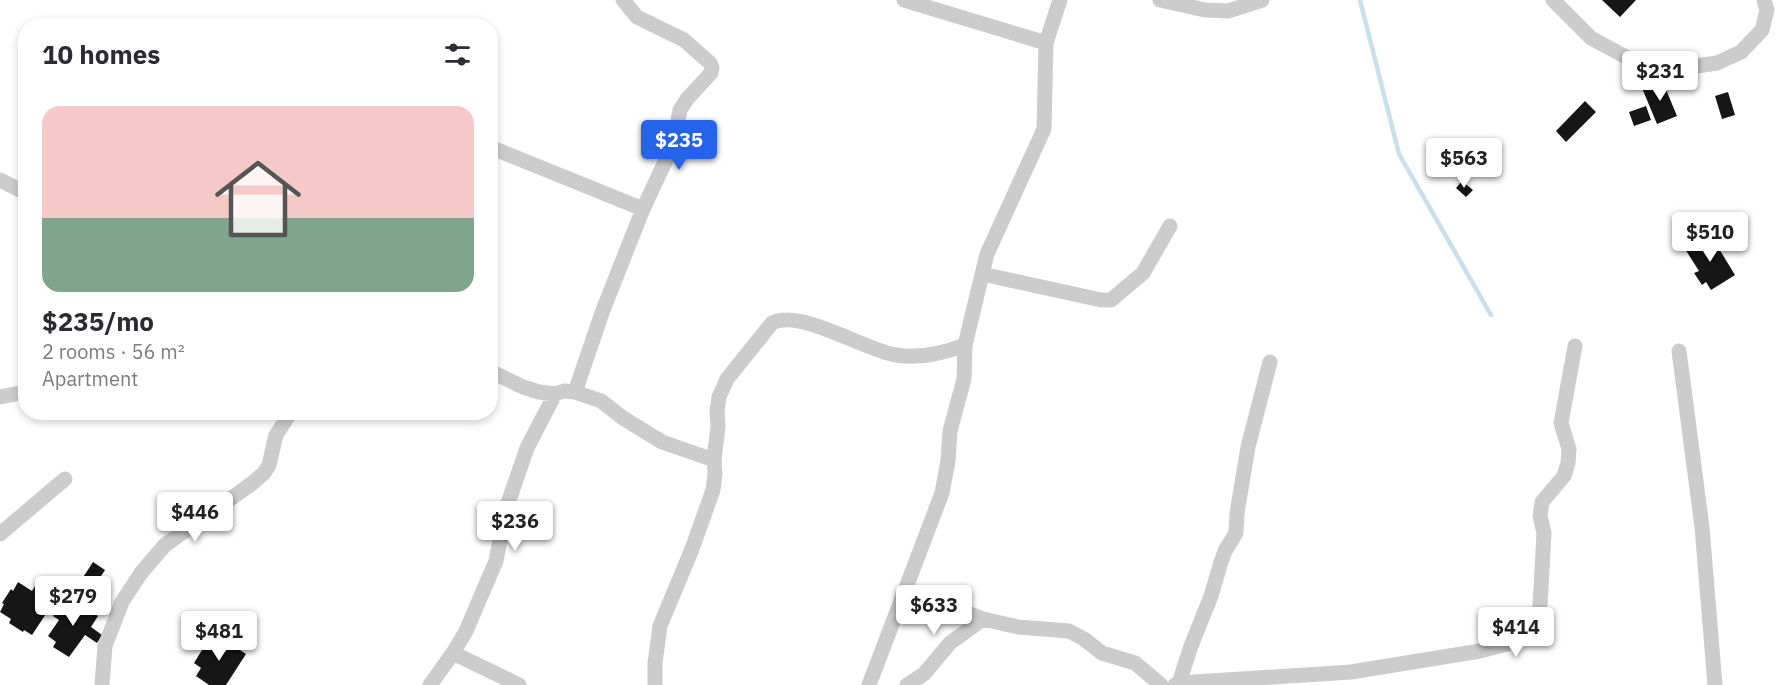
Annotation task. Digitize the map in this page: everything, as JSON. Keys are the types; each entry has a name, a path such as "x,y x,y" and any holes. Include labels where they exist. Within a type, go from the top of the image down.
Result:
{"street":[{"path":"575,392 603,310 643,209 672,145 682,105 711,73 712,68 710,63 684,40 637,17 623,0"},
{"path":"904,0 1046,43"},
{"path":"868,685 942,493 950,432 964,379 965,345 987,254 1044,129 1046,43 1060,0"},
{"path":"1160,0 1205,10 1228,11 1262,0"},
{"path":"1554,0 1591,38 1628,58 1683,68 1717,63 1742,52 1762,30 1767,10 1764,0"},
{"path":"498,150 643,209"},
{"path":"0,180 18,189"},
{"path":"982,274 1101,300 1111,300 1143,273 1170,226"},
{"path":"655,685 655,663 660,626 713,490 719,397 727,379 772,322 788,319 829,330 897,356 908,357 936,353 965,345"},
{"path":"1270,362 1248,447 1237,513 1236,534 1225,551 1211,596 1177,684 1351,672 1480,651 1528,636 1537,621 1540,606 1544,533 1540,516 1542,502 1564,476 1568,462 1569,449 1561,423 1575,346"},
{"path":"1679,351 1702,527 1715,685"},
{"path":"498,375 539,392 555,394 564,391 575,392 601,401 623,418 662,442 714,460"},
{"path":"0,397 18,394"},
{"path":"430,685 466,631 496,561 506,509 527,448 555,394"},
{"path":"102,685 105,646 122,602 141,573 165,545 264,473 269,465 276,435 286,420"},
{"path":"0,534 65,479"},
{"path":"903,593 931,599 983,619 1018,627 1069,631 1102,653 1135,663 1161,685"},
{"path":"907,685 924,674 950,643 983,619"},
{"path":"453,653 519,685"}],"building":[{"path":"1602,0 1636,0 1620,17"},
{"path":"1662,80 1677,116 1657,124 1642,88"},
{"path":"1728,92 1735,115 1722,119 1715,96"},
{"path":"1585,101 1596,112 1566,142 1556,131"},
{"path":"1646,106 1651,120 1634,126 1629,112"},
{"path":"1462,181 1473,190 1466,197 1456,188"},
{"path":"1710,234 1735,275 1711,290 1706,282 1702,285 1694,273 1699,271 1685,249"},
{"path":"93,562 105,570 90,593 78,585"},
{"path":"18,582 32,591 37,583 57,597 32,635 9,623 11,619 0,612 4,604 2,603"},
{"path":"66,596 98,616 91,627 102,635 97,643 85,635 69,657 53,647 56,642 48,636 59,620 53,616"},
{"path":"219,636 246,654 226,685 209,685 196,676 201,668 194,663 207,642 213,645"}],"waterway":[{"path":"1360,0 1399,154 1491,315"}]}
